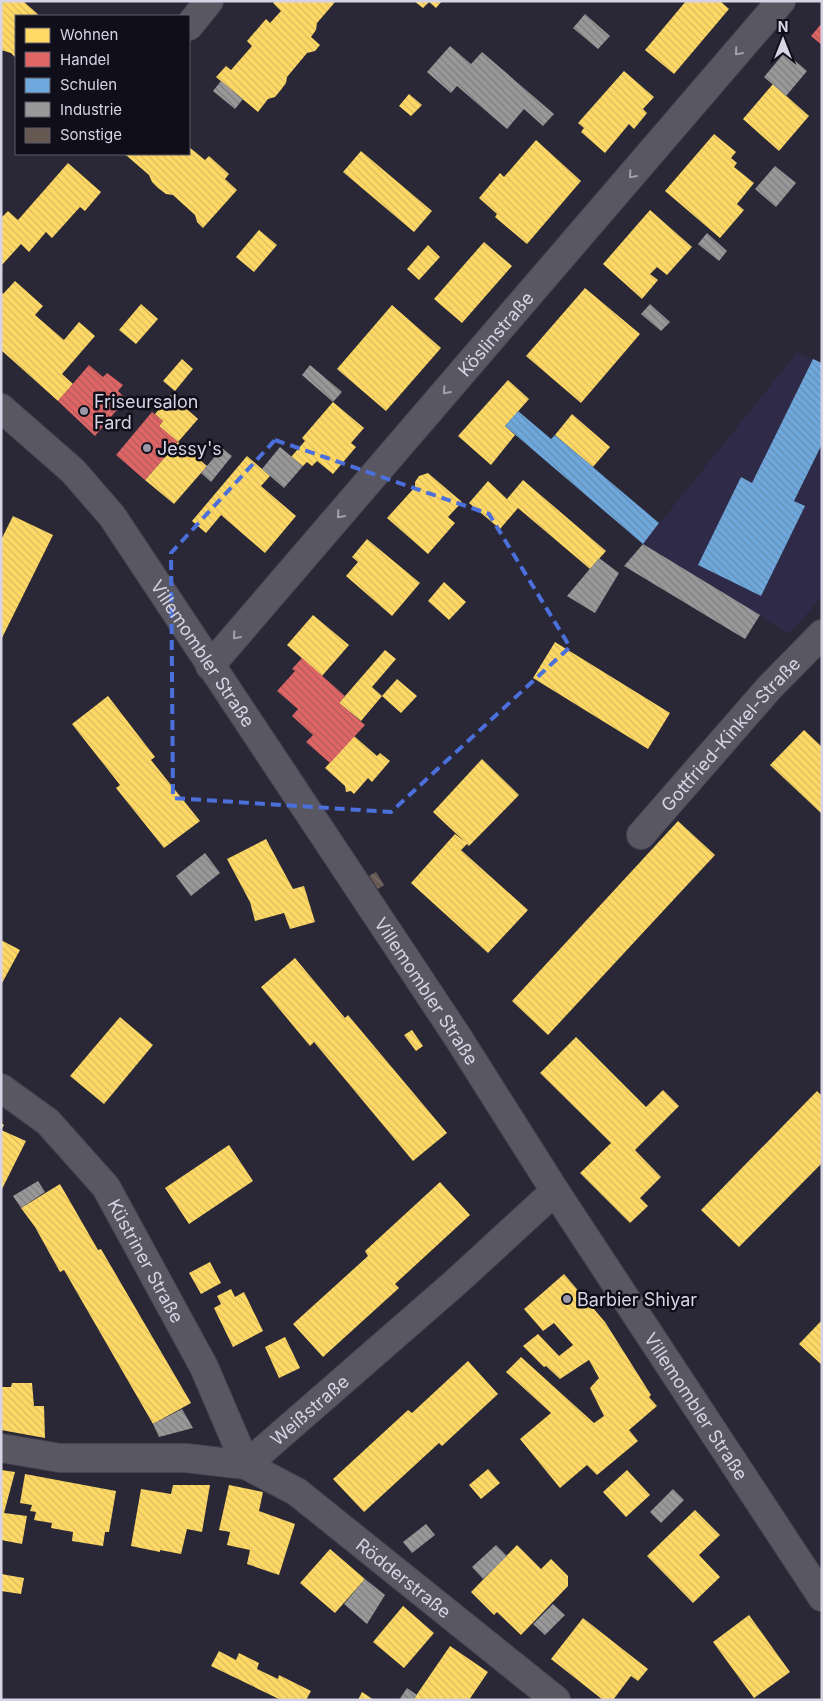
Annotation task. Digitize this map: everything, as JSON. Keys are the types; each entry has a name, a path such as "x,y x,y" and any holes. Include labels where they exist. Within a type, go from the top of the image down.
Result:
{"street":[{"path":"190,25 209,1"},
{"name":"Köslinstraße","path":"210,666 781,1"},
{"name":"Villemombler Straße","path":"1,408 73,471 112,516 457,1036 555,1191 822,1597"},
{"name":"Gottfried-Kinkel-Straße","path":"641,835 769,688 821,637"},
{"name":"Küstriner Straße","path":"1,1088 48,1122 106,1187 204,1366 246,1465"},
{"name":"Weißstraße","path":"246,1465 456,1282 555,1191"},
{"path":"1,1448 60,1458 186,1458 246,1465"},
{"name":"Rödderstraße","path":"246,1465 297,1492 556,1700"}],"highlighted area":[{"path":"275,440 489,514 570,647 391,812 173,798 171,553"}],"shaded area":[{"path":"797,352 822,363 822,597 789,634 643,544"}],"building: Wohnen":[{"path":"1,1 23,1 39,15 15,15 15,57 11,53 1,50"},
{"path":"275,1 336,1 317,23 316,30 311,37 320,45 315,51 307,53 287,77 286,83 280,91 275,97 268,99 258,112 216,77 226,66 231,70 252,46 247,41 266,19 270,23 281,11 273,3"},
{"path":"414,1 442,1 436,8 429,2 423,8"},
{"path":"686,1 720,1 729,9 674,74 645,50"},
{"path":"624,71 654,97 643,109 647,113 634,129 629,124 605,153 581,132 584,128 578,123"},
{"path":"773,84 809,116 779,151 743,119"},
{"path":"409,94 422,105 411,116 399,106"},
{"path":"714,134 736,152 731,158 737,163 734,167 754,183 737,204 744,210 720,238 665,191"},
{"path":"536,140 581,181 527,244 495,217 497,214 479,198 500,173 504,177"},
{"path":"190,148 205,160 209,156 229,174 225,179 237,190 203,228 197,222 195,215 173,195 166,194 158,188 152,182 149,175 125,155 190,155"},
{"path":"361,151 432,211 414,232 343,172"},
{"path":"68,163 101,192 85,211 80,207 52,238 46,232 29,252 21,244 1,266 1,218 8,211 18,220"},
{"path":"650,210 692,247 667,275 657,267 650,274 658,280 642,299 603,264"},
{"path":"259,230 277,245 254,272 236,257"},
{"path":"484,242 512,266 462,323 434,299"},
{"path":"428,245 440,257 419,280 407,269"},
{"path":"15,281 43,306 35,315 64,340 79,322 95,336 62,374 73,384 58,401 1,350 1,292 3,294"},
{"path":"585,288 640,334 581,403 526,356"},
{"path":"141,304 158,319 136,344 119,330"},
{"path":"392,305 441,348 386,411 337,369"},
{"path":"182,359 193,369 175,391 163,381"},
{"path":"508,380 529,399 505,426 515,435 491,465 458,436"},
{"path":"171,395 198,419 178,442 159,426 163,421 155,414"},
{"path":"333,402 364,428 351,443 356,447 333,474 317,461 312,466 307,462 303,466 291,457 305,441 302,438"},
{"path":"572,414 610,447 593,467 555,435"},
{"path":"178,442 207,466 174,504 145,480"},
{"path":"247,456 270,476 261,486 296,516 265,553 221,515 206,533 192,521"},
{"path":"428,473 462,502 448,517 455,523 428,554 387,518 415,487 415,482 419,476"},
{"path":"523,480 606,551 590,569 518,508 500,529 469,503 488,481 507,499"},
{"path":"13,516 53,535 1,640 1,540"},
{"path":"367,539 420,583 392,616 346,576 358,562 352,557"},
{"path":"444,582 466,602 449,620 428,601"},
{"path":"313,615 349,645 322,676 287,645"},
{"path":"555,642 670,713 648,749 533,678"},
{"path":"385,650 396,659 372,687 382,696 361,721 339,703"},
{"path":"397,679 417,696 401,713 382,696"},
{"path":"108,696 155,757 151,760 200,821 164,848 116,788 120,785 72,724"},
{"path":"804,730 822,747 822,814 770,765"},
{"path":"354,736 377,756 380,753 390,761 372,782 368,778 354,794 351,791 346,792 345,786 325,768"},
{"path":"482,759 519,795 469,846 467,844 461,850 528,910 488,953 411,883 455,834 465,842 433,812"},
{"path":"678,821 715,855 548,1035 512,1001"},
{"path":"266,839 293,889 304,886 315,922 290,929 284,913 255,921 250,902 227,859"},
{"path":"1,940 20,950 1,985"},
{"path":"295,958 345,1018 348,1015 447,1133 413,1161 314,1042 310,1046 261,987"},
{"path":"120,1017 153,1045 104,1104 70,1076"},
{"path":"412,1030 423,1046 416,1051 404,1035"},
{"path":"576,1037 646,1107 663,1090 679,1106 635,1150 661,1177 640,1198 648,1206 630,1223 580,1173 611,1143 540,1073"},
{"path":"817,1091 822,1096 822,1163 739,1247 701,1210"},
{"path":"1,1130 26,1141 1,1191"},
{"path":"229,1145 253,1181 189,1224 165,1188"},
{"path":"440,1182 470,1215 395,1284 399,1288 323,1357 293,1324 368,1256 365,1251"},
{"path":"60,1184 98,1250 101,1249 191,1403 153,1424 64,1270 60,1272 35,1227 21,1208"},
{"path":"210,1262 221,1283 201,1294 189,1273"},
{"path":"564,1274 605,1322 651,1395 649,1397 657,1406 629,1430 638,1441 597,1475 587,1465 560,1488 520,1439 551,1413 506,1372 521,1357 594,1423 604,1416 590,1388 599,1378 589,1360 560,1379 546,1366 544,1367 523,1346 538,1334 559,1356 573,1345 554,1323 543,1331 524,1309"},
{"path":"231,1289 235,1297 244,1292 263,1331 233,1347 214,1308 221,1304 217,1296"},
{"path":"822,1320 822,1365 799,1344"},
{"path":"285,1337 300,1368 279,1378 265,1347"},
{"path":"468,1361 498,1394 442,1446 439,1443 364,1512 333,1479 408,1410 412,1413"},
{"path":"12,1383 32,1383 34,1406 44,1406 45,1438 1,1430 1,1387 11,1387"},
{"path":"488,1469 500,1483 481,1499 469,1485"},
{"path":"1,1470 15,1472 4,1513 27,1516 22,1544 1,1540"},
{"path":"627,1470 650,1495 626,1517 603,1492"},
{"path":"25,1474 116,1491 109,1532 105,1532 103,1546 72,1541 73,1532 51,1528 52,1523 34,1520 36,1512 30,1511 32,1505 20,1503"},
{"path":"173,1485 210,1485 202,1532 187,1529 181,1554 131,1546 141,1489 171,1494"},
{"path":"229,1485 263,1492 259,1511 295,1524 279,1575 247,1564 250,1550 227,1545 230,1532 219,1530"},
{"path":"695,1510 720,1535 699,1555 720,1577 693,1603 647,1556"},
{"path":"517,1545 541,1569 551,1559 568,1576 568,1586 521,1635 497,1612 494,1615 471,1592"},
{"path":"330,1549 365,1579 335,1613 300,1583"},
{"path":"1,1574 24,1578 21,1594 1,1591"},
{"path":"403,1606 434,1633 404,1668 373,1642"},
{"path":"749,1615 790,1672 754,1698 713,1642"},
{"path":"583,1618 648,1669 638,1681 631,1676 613,1700 603,1700 551,1659"},
{"path":"450,1646 488,1672 469,1700 413,1700"},
{"path":"219,1651 236,1660 239,1653 259,1663 257,1669 278,1679 279,1675 311,1691 306,1700 281,1700 211,1666"},
{"path":"362,1692 374,1700 358,1700"}],"building: Handel":[{"path":"822,23 822,45 811,36"},
{"path":"89,365 103,377 107,373 123,385 118,391 126,399 95,436 58,401"},
{"name":"Jessy's","path":"152,412 163,421 159,426 178,442 145,480 116,455"},
{"path":"302,658 345,696 339,703 365,725 330,763 306,742 313,735 292,716 298,709 277,691 295,671 292,669"}],"building: Schulen":[{"path":"813,359 822,363 822,444 794,501 805,506 761,596 698,565 741,477 752,483"},
{"path":"518,411 551,439 555,435 659,523 643,544 505,426"}],"building: Industrie":[{"path":"585,14 610,36 598,49 573,28"},
{"path":"450,46 471,64 482,52 554,114 543,126 524,109 507,129 457,86 451,93 427,72"},
{"path":"785,52 807,71 786,96 764,77"},
{"path":"221,81 243,99 235,109 213,91"},
{"path":"775,166 796,183 776,207 755,189"},
{"path":"707,233 727,251 719,261 698,244"},
{"path":"650,304 670,322 661,331 641,314"},
{"path":"310,365 342,392 333,402 302,375"},
{"path":"280,447 303,466 284,488 262,469"},
{"path":"222,448 232,456 211,482 201,473"},
{"path":"643,544 760,615 745,639 624,566"},
{"path":"599,558 619,573 595,613 567,596"},
{"path":"205,853 220,873 191,896 176,876"},
{"path":"38,1181 45,1192 21,1208 13,1196"},
{"path":"182,1409 193,1428 159,1437 153,1424"},
{"path":"673,1489 684,1500 661,1523 650,1512"},
{"path":"426,1524 435,1535 412,1553 403,1542"},
{"path":"496,1545 507,1556 483,1579 472,1567"},
{"path":"365,1579 385,1595 367,1624 344,1604"},
{"path":"553,1604 565,1615 545,1635 533,1624"},
{"path":"407,1688 417,1695 413,1700 399,1700"}],"building: Sonstige":[{"path":"376,872 384,885 378,889 369,876"}],"place":[{"name":"Friseursalon Fard","path":"84,411"},
{"name":"Jessy's","path":"147,448"},
{"name":"Barbier Shiyar","path":"567,1299"}]}
